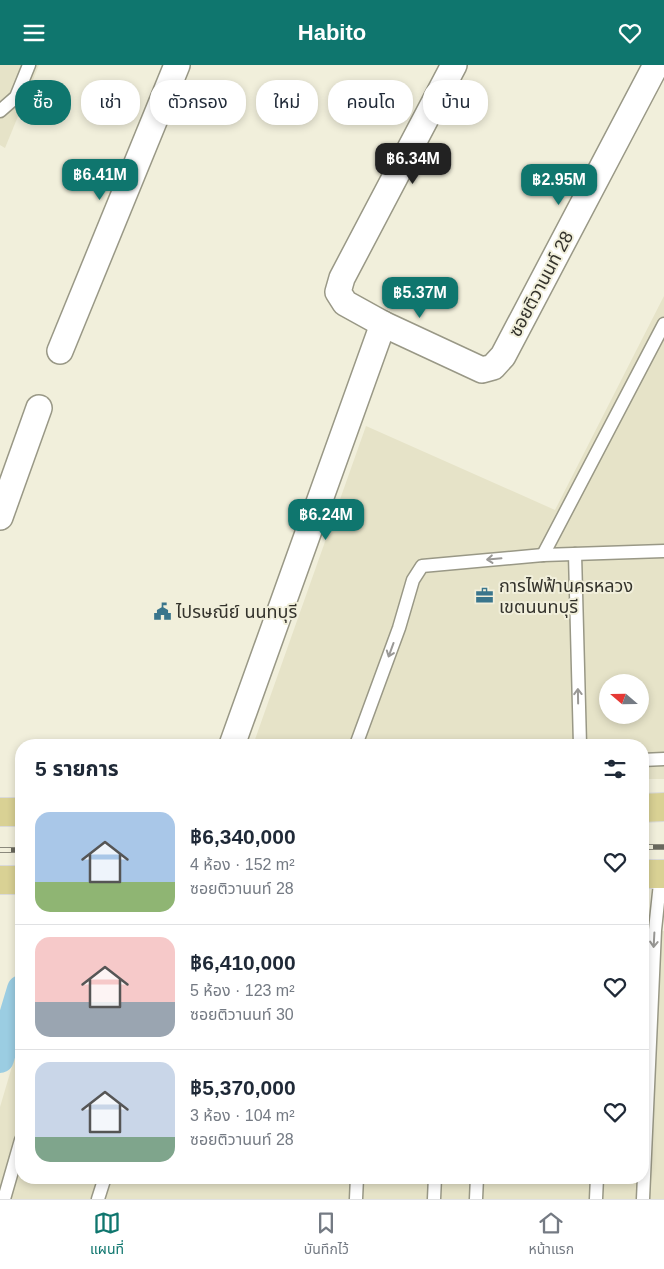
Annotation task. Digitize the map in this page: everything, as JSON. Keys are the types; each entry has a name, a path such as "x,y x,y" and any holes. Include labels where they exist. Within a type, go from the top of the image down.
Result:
{"main road":[{"path":"649,808 664,807"},
{"path":"0,812 15,812"},
{"path":"0,880 15,880"}],"street":[{"path":"60,351 177,65"},
{"name":"ซอยติวานนท์ 28","path":"454,65 342,278 338,292 345,303 383,324 482,370 493,367 502,355 656,65"},
{"path":"234,739 383,324"},
{"path":"0,517 40,408"}],"lane":[{"path":"0,111 16,97 29,65"},
{"path":"543,555 664,324"},
{"path":"358,739 399,628 413,580 422,566 543,555 664,551"},
{"path":"575,554 580,739"},
{"path":"649,760 664,759"},
{"path":"649,1064 656,874"},
{"path":"4,1199 15,1161"},
{"path":"98,1199 103,1184"},
{"path":"356,1199 357,1184"},
{"path":"434,1184 434,1199"},
{"path":"476,1199 477,1184"},
{"path":"596,1199 597,1184"},
{"path":"643,1199 644,1184"}],"shaded area":[{"path":"0,65 39,65 33,80 15,80 15,124 5,148 0,145"},
{"name":"การไฟฟ้านครหลวง เขตนนทบุรี","path":"664,296 664,779 649,779 649,739 255,739 366,426 555,510"},
{"path":"649,930 664,931 664,1199 0,1199 0,1107 15,1056 15,1184 649,1184"}],"waterway":[{"path":"0,1059 15,1009"}],"railway":[{"path":"649,847 664,847"},
{"path":"0,850 15,850"}],"place":[{"name":"การไฟฟ้านครหลวง เขตนนทบุรี","path":"485,596"},
{"name":"ไปรษณีย์ นนทบุรี","path":"162,612"}]}
